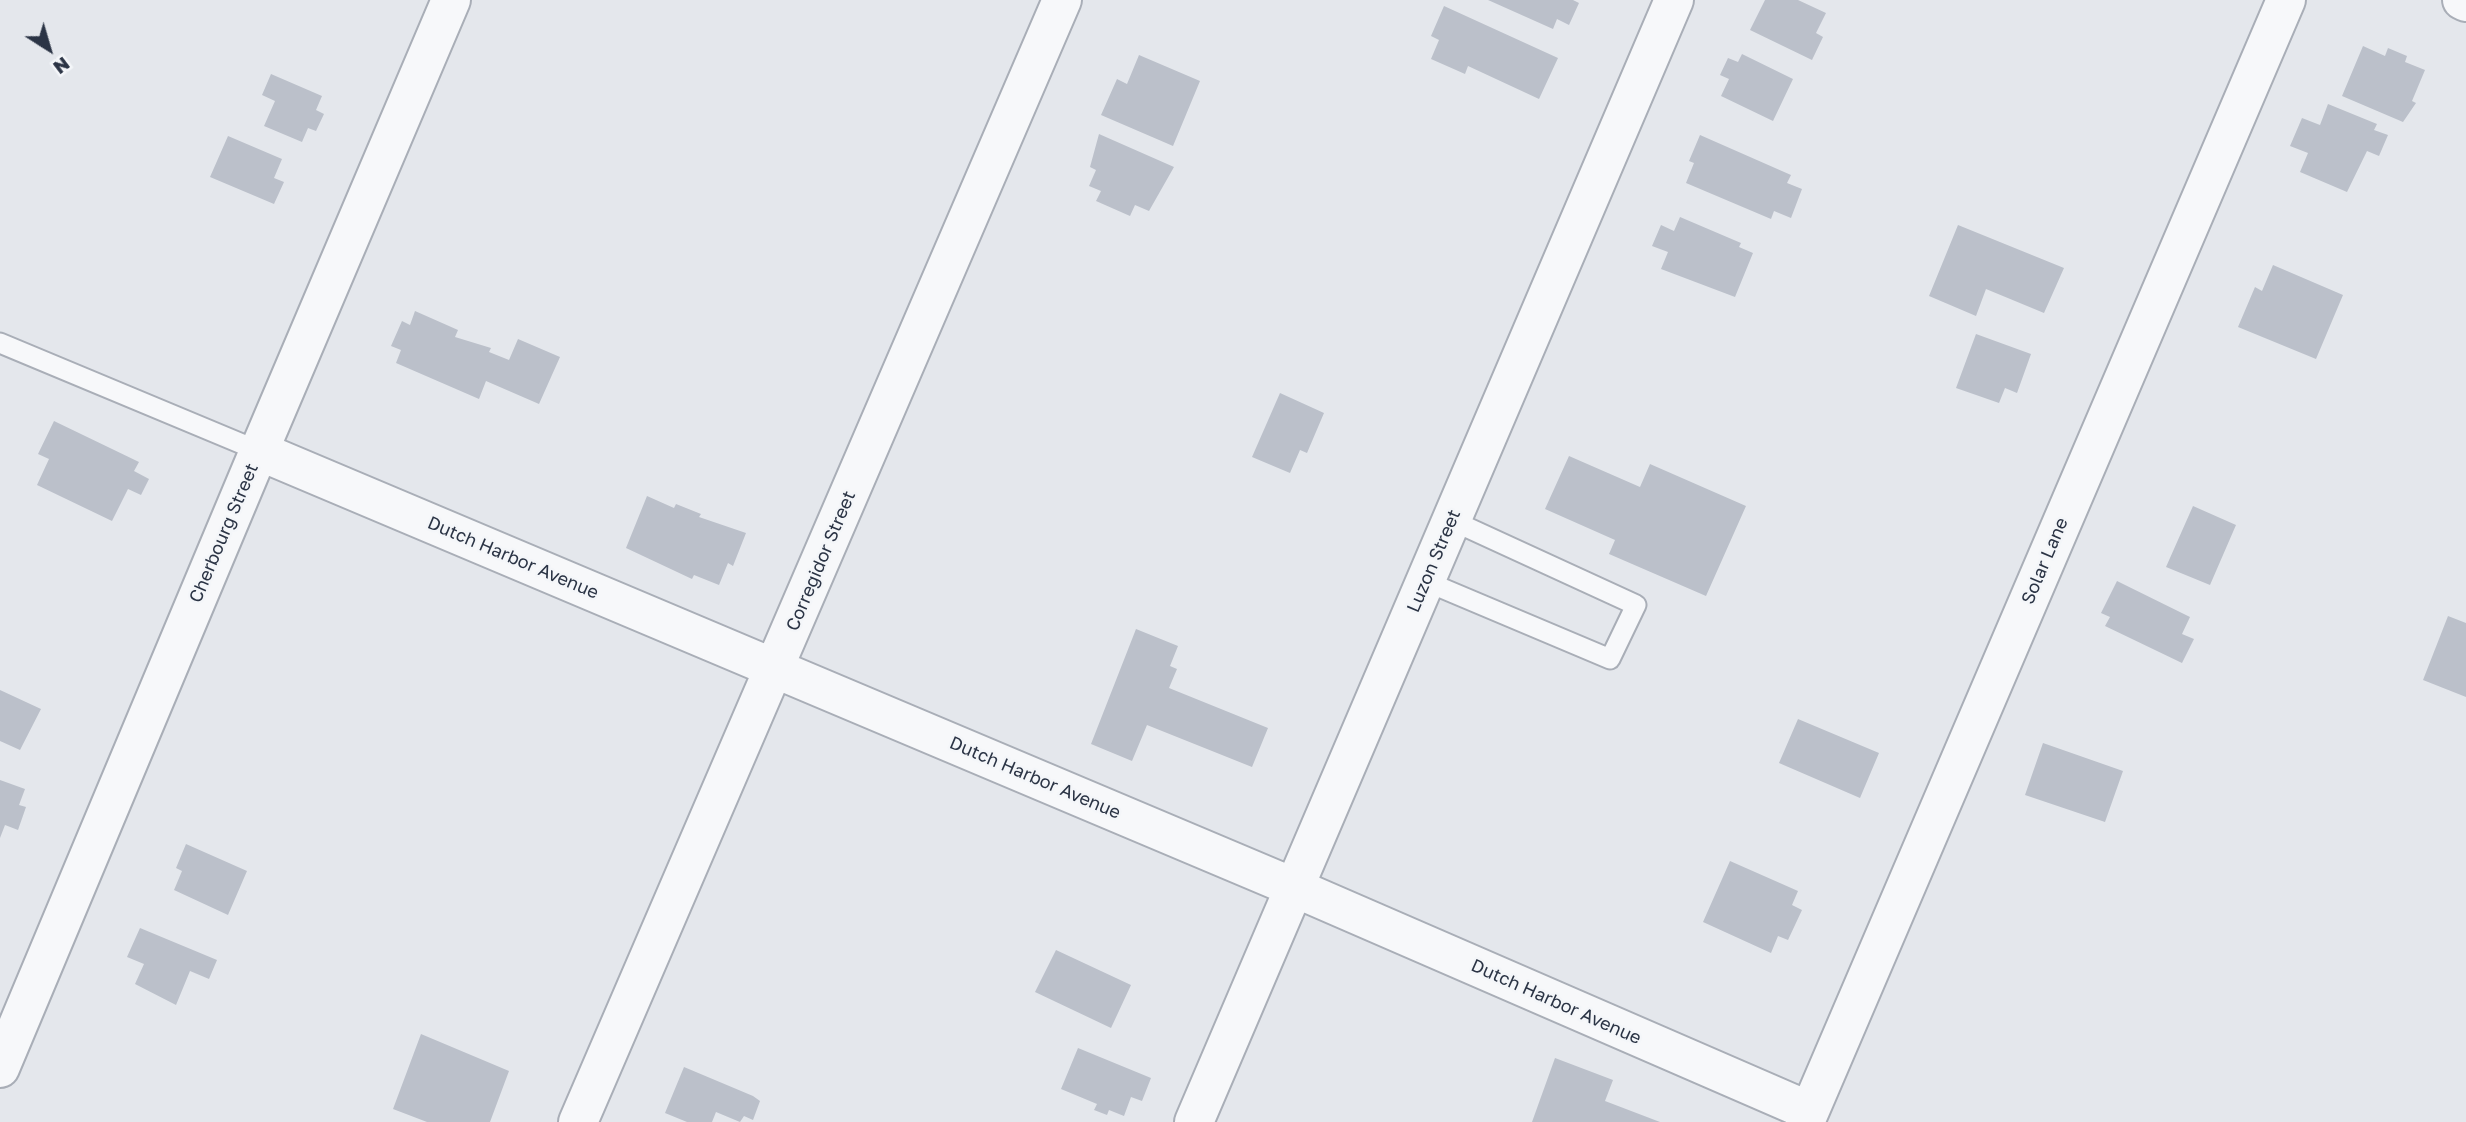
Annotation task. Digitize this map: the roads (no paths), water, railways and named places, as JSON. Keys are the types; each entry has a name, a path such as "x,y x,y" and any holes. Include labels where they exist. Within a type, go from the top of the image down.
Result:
{"street":[{"name":"Cherbourg Street","path":"0,1068 258,451 451,0"},
{"name":"Corregidor Street","path":"578,1122 1062,0"},
{"name":"Luzon Street","path":"1194,1122 1674,0"},
{"name":"Solar Lane","path":"1807,1117 2286,0"},
{"name":"Dutch Harbor Avenue","path":"258,451 1293,887 1807,1117"}],"lane":[{"path":"0,343 258,451"},
{"path":"1425,581 1610,659 1636,605 1451,520"}]}
